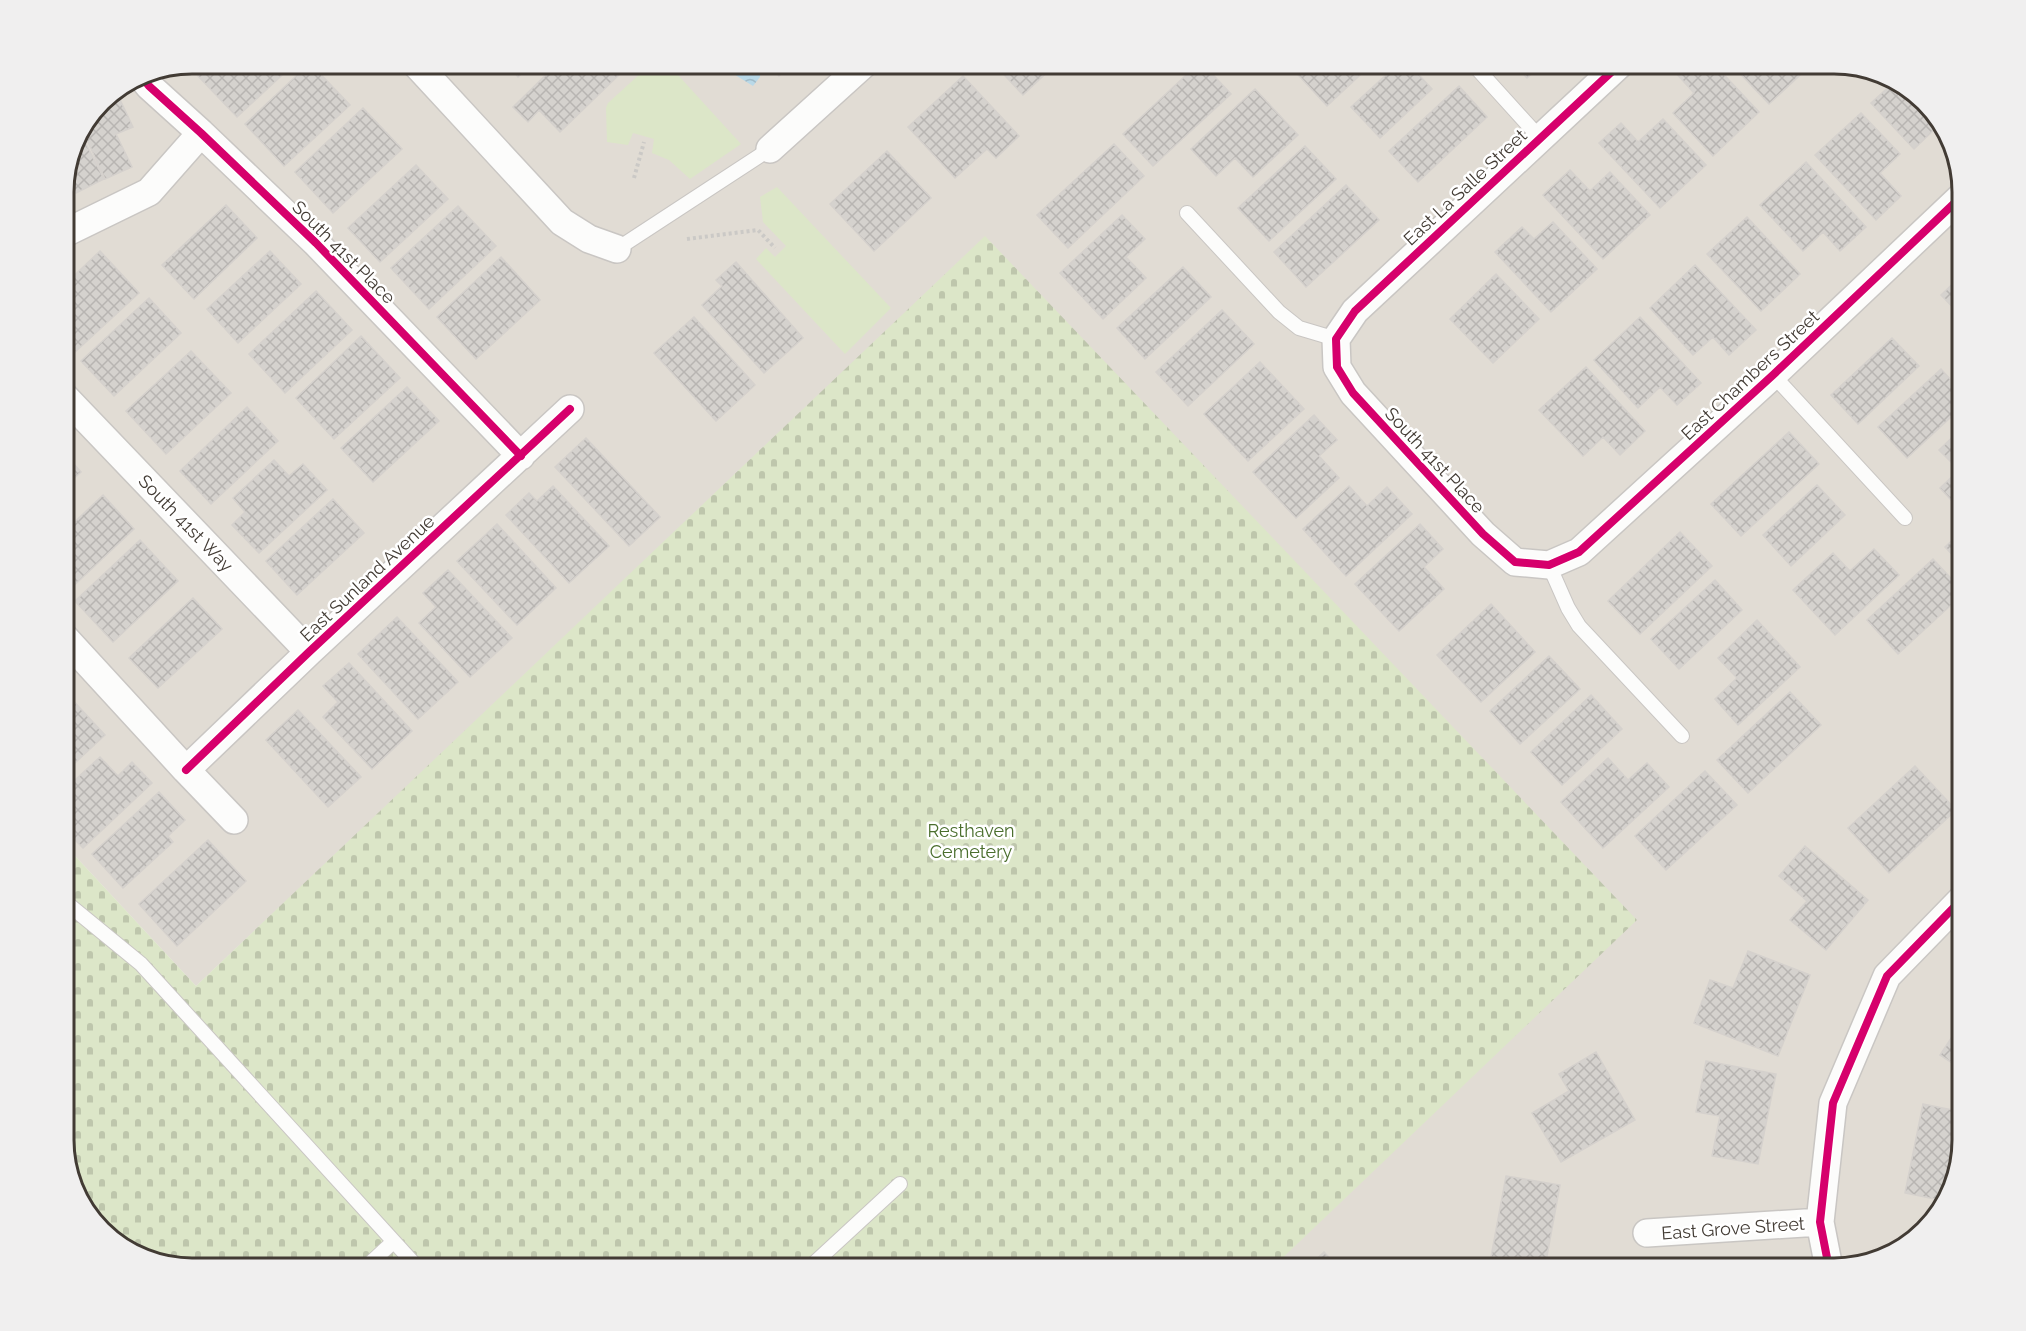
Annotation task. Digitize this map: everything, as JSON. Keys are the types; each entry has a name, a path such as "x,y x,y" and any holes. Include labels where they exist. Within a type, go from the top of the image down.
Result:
{"street":[{"path":"425,74 562,222 589,239 617,249"},
{"path":"770,149 852,74"},
{"name":"East La Salle Street","path":"1336,339 1354,311 1609,74"},
{"name":"South 41st Place","path":"147,83 316,243 521,456"},
{"path":"74,229 149,192 201,133"},
{"name":"East Chambers Street","path":"1549,565 1579,552 1773,375 1952,205"},
{"name":"South 41st Place","path":"1336,339 1337,367 1353,393 1483,534 1515,561 1549,565"},
{"name":"South 41st Way","path":"74,406 309,652"},
{"name":"East Sunland Avenue","path":"186,770 570,409"},
{"path":"74,648 234,820"},
{"name":"East Grove Street","path":"1827,1258 1820,1222 1833,1103 1887,976 1952,909"},
{"name":"East Grove Street","path":"1647,1233 1820,1222"}],"lane":[{"path":"1482,74 1540,138"},
{"path":"617,249 770,149"},
{"path":"1187,213 1279,312 1299,328 1336,339"},
{"path":"1773,375 1905,519"},
{"path":"1549,565 1568,608 1579,626 1682,736"},
{"path":"74,909 141,964 408,1258"},
{"path":"820,1258 900,1184"},
{"path":"376,1258 393,1242"}],"path":[{"path":"634,178 644,142"},
{"path":"687,239 758,230 775,249"}],"shaded area":[{"path":"192,74 1834,74 1872,80 1900,93 1923,114 1937,133 1948,161 1952,192 1952,1139 1946,1177 1933,1205 1912,1228 1893,1242 1865,1253 1834,1258 1260,1258 729,482 196,986 74,855 74,184 78,161 93,126 108,108 133,89 169,76"}],"green space":[{"path":"640,74 677,74 741,144 690,179 669,160 652,153 654,139 633,133 628,145 607,142 606,108 608,103"},
{"path":"777,187 891,308 845,354 756,259 766,248 775,257 786,246 763,222 760,197"},
{"name":"Resthaven Cemetery","path":"985,236 1637,920 1282,1258 192,1258 161,1253 126,1238 103,1217 89,1198 76,1162 74,1147 74,855 196,986"}],"water":[{"path":"734,74 760,74 753,86"}],"building":[{"path":"200,74 283,74 237,117 198,76"},
{"path":"298,74 320,74 350,105 284,166 245,124"},
{"path":"547,74 620,74 560,132 539,110 528,122 513,107"},
{"path":"1003,74 1045,74 1023,95"},
{"path":"1187,74 1212,74 1231,94 1153,166 1123,134"},
{"path":"1297,74 1361,74 1327,106"},
{"path":"1387,74 1418,74 1432,89 1380,138 1351,107"},
{"path":"1677,74 1723,74 1759,112 1713,156 1673,113 1694,93"},
{"path":"1740,74 1801,74 1769,104"},
{"path":"963,76 1019,136 996,158 987,149 955,178 908,127"},
{"path":"1459,86 1487,117 1418,182 1389,151"},
{"path":"1888,87 1912,103 1935,129 1914,149 1871,103"},
{"path":"1255,89 1298,135 1253,177 1235,158 1216,176 1191,149"},
{"path":"120,98 133,127 116,134 132,167 105,179 87,139 93,126"},
{"path":"363,108 402,149 333,213 295,172"},
{"path":"1861,113 1900,154 1880,173 1901,196 1876,220 1815,155"},
{"path":"1663,119 1706,165 1660,208 1599,143 1621,123 1638,142"},
{"path":"85,142 104,179 76,193 75,176"},
{"path":"1114,144 1144,176 1068,248 1037,215"},
{"path":"1305,146 1336,179 1269,241 1238,208"},
{"path":"887,151 931,198 874,251 830,204"},
{"path":"1806,162 1866,227 1840,251 1823,232 1803,251 1760,205"},
{"path":"416,165 448,199 380,262 348,228"},
{"path":"1570,170 1590,191 1610,172 1650,215 1603,259 1543,195"},
{"path":"1346,185 1379,220 1306,287 1274,252"},
{"path":"226,205 257,238 194,299 162,265"},
{"path":"458,206 496,246 429,309 391,268"},
{"path":"1122,215 1145,239 1126,257 1146,278 1103,319 1060,273"},
{"path":"1747,217 1800,274 1761,311 1707,254"},
{"path":"1553,222 1597,269 1551,312 1495,252 1522,227 1534,239"},
{"path":"100,251 139,293 74,353 74,276"},
{"path":"270,251 301,284 238,343 207,309"},
{"path":"501,257 540,300 476,359 437,317"},
{"path":"736,262 803,338 764,373 702,305 722,286 716,280"},
{"path":"1695,265 1756,330 1729,355 1713,337 1693,355 1650,308"},
{"path":"1183,267 1211,297 1145,359 1117,328"},
{"path":"1496,274 1539,319 1493,363 1450,319"},
{"path":"1952,284 1952,306 1941,295"},
{"path":"316,291 352,330 285,393 249,354"},
{"path":"149,298 181,333 114,396 81,361"},
{"path":"1222,310 1254,344 1188,406 1156,372"},
{"path":"694,317 755,385 716,421 654,353"},
{"path":"1640,317 1701,383 1677,405 1660,387 1638,408 1594,360"},
{"path":"361,336 400,378 334,439 296,398"},
{"path":"1892,338 1919,366 1858,424 1831,395"},
{"path":"191,351 231,393 166,454 126,411"},
{"path":"1260,362 1304,409 1248,461 1204,414"},
{"path":"1586,367 1645,431 1620,455 1603,437 1583,456 1539,410"},
{"path":"1941,369 1952,381 1952,416 1907,458 1878,427"},
{"path":"407,387 439,421 373,482 341,448"},
{"path":"247,407 278,441 211,504 180,471"},
{"path":"1314,415 1337,440 1319,456 1339,478 1296,518 1253,472"},
{"path":"1789,432 1819,464 1741,536 1711,504"},
{"path":"586,438 660,517 629,546 555,467"},
{"path":"1952,438 1952,463 1939,450"},
{"path":"274,460 289,476 303,464 327,490 259,553 232,525 245,512 233,498"},
{"path":"74,464 81,472 74,478"},
{"path":"1952,477 1952,501 1940,488"},
{"path":"1817,485 1845,515 1791,566 1763,535"},
{"path":"553,486 609,546 569,583 506,515 529,493 537,501"},
{"path":"1349,486 1367,506 1387,487 1412,514 1346,576 1303,529"},
{"path":"103,495 134,529 74,585 74,523"},
{"path":"333,499 364,533 297,595 266,561"},
{"path":"497,524 556,588 517,625 457,561"},
{"path":"1420,524 1443,549 1424,567 1444,589 1399,631 1355,584"},
{"path":"1680,532 1712,566 1640,634 1608,601"},
{"path":"140,540 178,581 113,642 75,601"},
{"path":"1952,540 1952,554 1945,547"},
{"path":"1874,549 1899,575 1835,635 1793,590 1833,553 1850,571"},
{"path":"1933,559 1952,579 1952,604 1898,654 1867,620"},
{"path":"448,570 512,638 470,677 419,623 436,607 423,593"},
{"path":"1715,580 1742,610 1679,669 1651,639"},
{"path":"193,598 222,629 158,688 129,658"},
{"path":"1491,604 1535,652 1481,702 1437,655"},
{"path":"397,617 458,682 418,719 358,654"},
{"path":"1757,620 1800,667 1738,725 1715,699 1737,678 1718,658"},
{"path":"1549,656 1580,689 1520,744 1490,711"},
{"path":"349,663 412,731 372,769 323,717 338,702 323,686"},
{"path":"1790,692 1821,725 1748,793 1717,760"},
{"path":"1591,695 1622,729 1562,785 1531,752"},
{"path":"74,702 105,735 74,764"},
{"path":"298,710 361,777 328,807 266,740"},
{"path":"100,757 118,776 132,762 152,783 83,848 74,839 74,781"},
{"path":"1608,758 1628,780 1647,763 1669,787 1603,848 1561,802"},
{"path":"1915,766 1952,806 1952,814 1889,873 1848,828"},
{"path":"1705,771 1737,805 1666,870 1635,836"},
{"path":"159,792 185,820 168,836 173,842 123,888 92,854"},
{"path":"208,840 246,881 177,946 139,904"},
{"path":"1805,846 1868,900 1826,950 1790,920 1807,901 1779,876"},
{"path":"1748,951 1810,975 1778,1056 1694,1023 1710,980 1733,988"},
{"path":"1952,1037 1952,1063 1940,1055"},
{"path":"1596,1052 1635,1120 1561,1162 1532,1113 1569,1091 1559,1074"},
{"path":"1706,1061 1776,1074 1758,1164 1712,1156 1720,1116 1696,1112"},
{"path":"1923,1104 1952,1110 1951,1155 1946,1177 1936,1199 1905,1193"},
{"path":"1506,1176 1560,1185 1547,1258 1491,1257"},
{"path":"1324,1252 1330,1258 1318,1258"}],"cycle path":[{"path":"1609,74 1355,311 1336,339 1337,367 1353,393 1483,534 1515,562 1549,565 1579,552 1773,375 1952,205"},
{"path":"147,83 316,243 521,456"},
{"path":"186,770 570,409"},
{"path":"1827,1258 1820,1222 1833,1103 1887,976 1952,909"}]}
